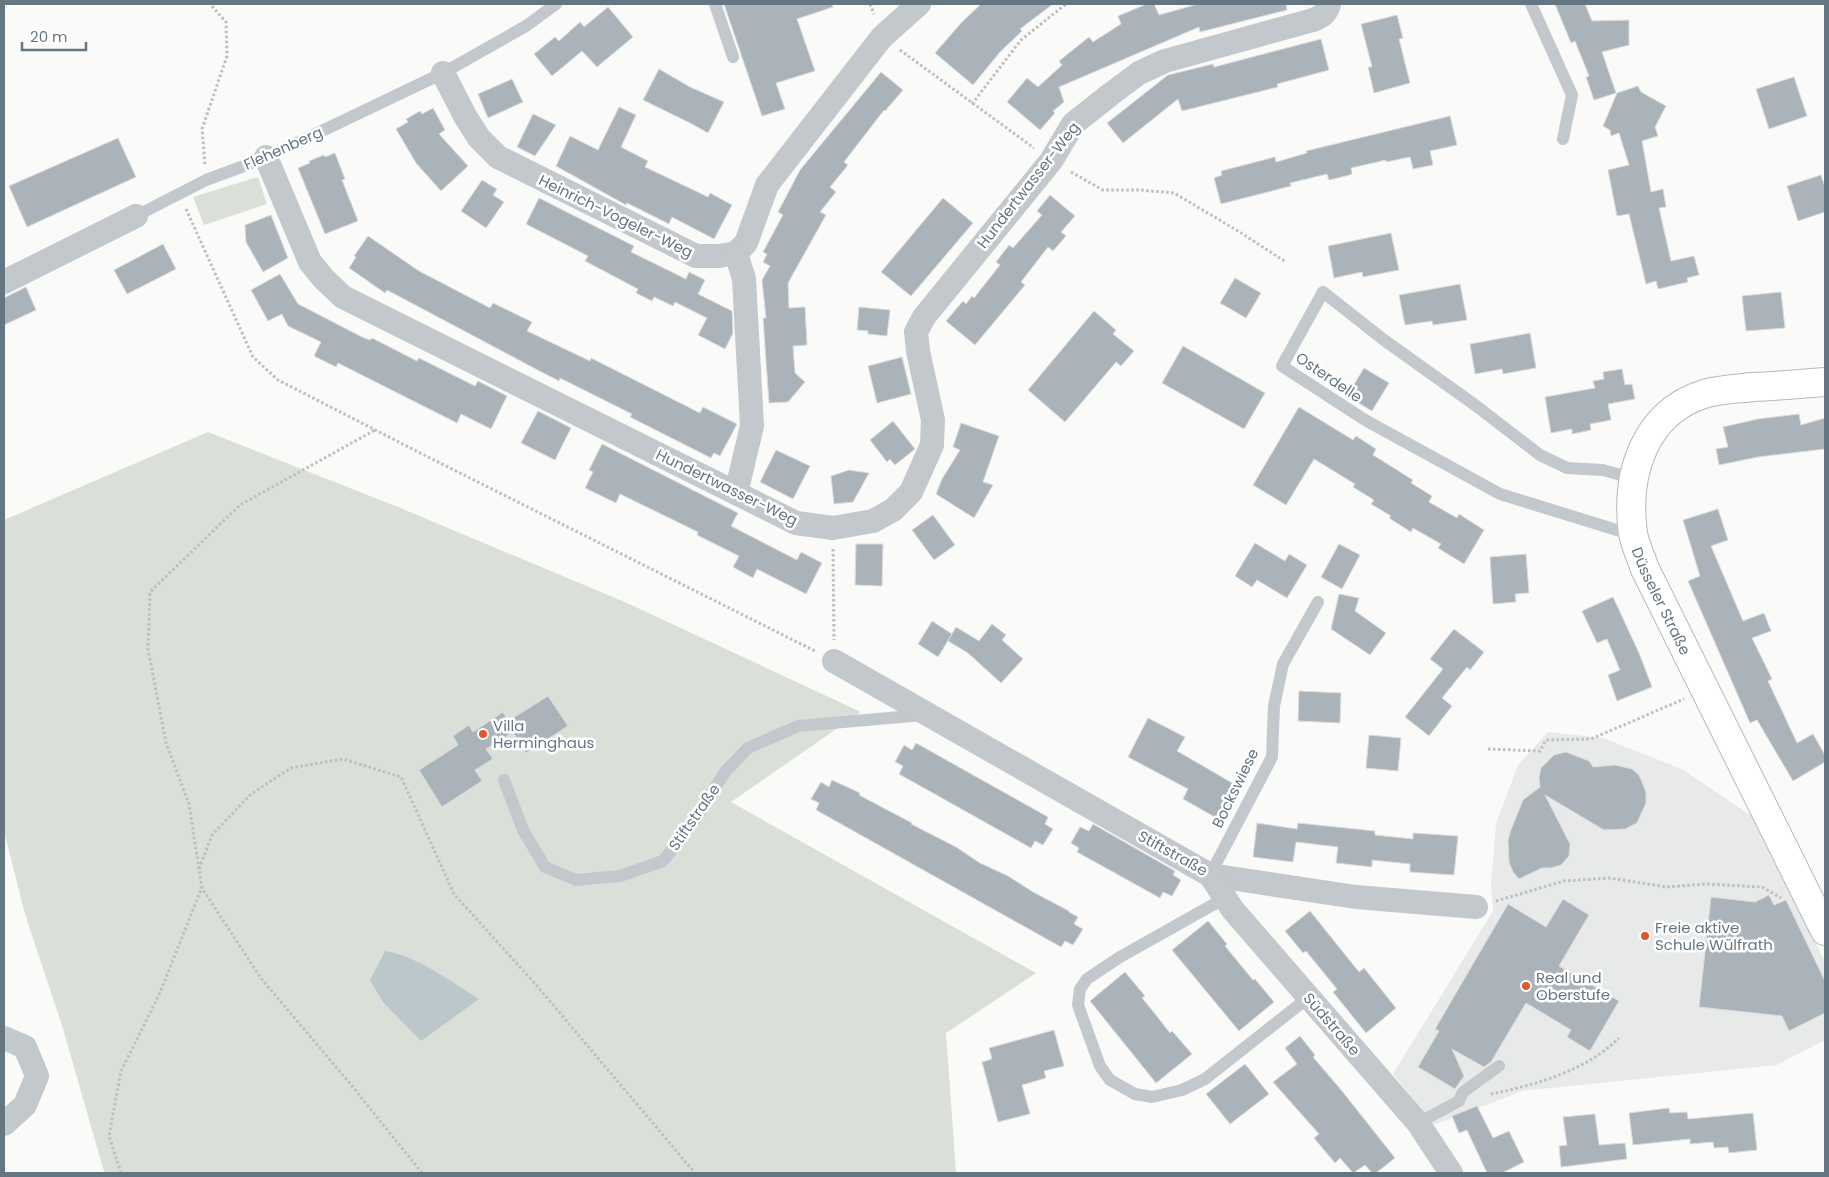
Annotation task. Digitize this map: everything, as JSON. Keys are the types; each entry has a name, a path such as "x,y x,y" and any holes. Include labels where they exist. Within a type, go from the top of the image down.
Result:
{"main road":[{"name":"Düsseler Straße","path":"1818,909 1645,569 1633,535 1630,504 1632,478 1641,451 1664,418 1685,402 1705,394 1730,389 1825,382"}],"street":[{"path":"736,493 752,426 744,278 736,254 746,242 768,185 882,37 919,4"},
{"name":"Hundertwasser-Weg","path":"266,156 310,262 343,297 796,522 833,528 873,521 893,510 911,492 932,445 933,420 918,351 916,332 924,316 1051,161 1073,124 1139,73 1165,61 1322,17 1328,9 1328,4"},
{"name":"Heinrich-Vogeler-Weg","path":"443,73 474,131 498,157 696,256 736,254"},
{"name":"Flehenberg","path":"4,282 136,216"},
{"name":"Stiftstraße","path":"834,661 1210,875 1356,897 1476,906"},
{"name":"Südstraße","path":"1210,875 1239,917 1418,1123 1452,1173"},
{"path":"4,1038 26,1046 37,1076 25,1105 4,1124"}],"lane":[{"name":"Flehenberg","path":"136,216 206,180 266,156 443,73 526,26 556,4"},
{"path":"715,4 733,57"},
{"path":"1531,4 1572,96 1564,139"},
{"name":"Osterdelle","path":"1632,478 1603,470 1567,468 1540,455 1475,405 1384,340 1323,292 1282,366 1365,420 1500,494 1633,535"},
{"name":"Bockswiese","path":"1210,875 1272,757 1274,706 1283,664 1318,602"},
{"name":"Stiftstraße","path":"504,780 522,830 545,867 576,880 620,876 663,861 695,820 725,772 748,748 798,726 928,714"},
{"path":"1226,898 1120,957 1087,978 1080,989 1078,1005 1100,1066 1110,1080 1136,1094 1152,1097 1182,1090 1206,1079 1309,997"},
{"path":"1418,1123 1459,1101 1463,1092 1499,1066"}],"path":[{"path":"206,180 202,129 227,56 226,22 210,4"},
{"path":"870,4 882,37 1051,161 1103,190 1141,190 1174,193 1286,262"},
{"path":"972,104 1021,40 1066,4"},
{"path":"180,194 253,357 278,380 834,661 833,528"},
{"path":"121,1173 109,1136 121,1071 159,995 202,888 189,804 166,743 148,649 150,592 240,505 375,430"},
{"path":"1488,749 1540,751 1546,740 1591,739 1685,699"},
{"path":"422,1173 260,977 202,888 199,869 212,835 251,794 291,768 342,760 400,777 454,894 537,986 695,1173"},
{"path":"1476,906 1564,881 1609,878 1667,887 1706,884 1762,887 1782,898 1818,909"},
{"path":"1459,1101 1550,1078 1589,1062 1619,1038"}],"shaded area":[{"path":"258,177 267,204 204,225 193,197"},
{"path":"208,432 398,507 627,603 861,712 731,802 1036,973 946,1033 956,1173 105,1173 61,1022 25,914 4,831 4,520"},
{"name":"Freie aktive Schule Wülfrath","path":"1548,732 1603,738 1682,769 1753,817 1825,962 1825,1040 1777,1065 1522,1091 1434,1125 1393,1074 1493,911 1491,885 1496,824 1518,765"},
{"path":"385,951 410,958 422,964 479,999 421,1041 383,1002 370,980"}],"building":[{"path":"724,4 832,4 833,7 797,19 815,71 776,83 785,109 762,116"},
{"path":"981,4 1053,4 1020,29 1022,31 1000,52 973,85 935,53 962,22"},
{"path":"1147,4 1154,4 1159,15 1198,4 1286,4 1287,10 1200,32 1199,27 1059,87 1064,102 1053,111 1055,113 1040,130 1007,102 1027,78 1038,87 1062,65 1059,61 1089,37 1093,42 1121,24 1118,16"},
{"path":"1555,4 1585,4 1592,21 1629,20 1629,45 1602,52 1616,93 1594,100 1586,77 1589,76 1575,41 1571,43"},
{"path":"608,7 633,37 597,67 582,51 552,76 534,54 555,37 559,41 580,22 584,27"},
{"path":"1397,15 1403,38 1399,39 1410,83 1374,93 1368,67 1372,67 1361,24"},
{"path":"1321,39 1329,70 1277,84 1278,87 1182,111 1178,99 1123,143 1107,123 1168,75 1213,64 1214,67"},
{"path":"659,69 690,87 724,102 708,133 643,100"},
{"path":"881,72 903,90 884,110 844,162 848,165 830,187 836,192 820,212 826,215 788,283 789,308 805,307 807,345 793,346 795,373 805,382 788,402 769,403 763,318 766,318 762,280 770,266 763,262 767,254 763,252 783,215 778,212 800,170"},
{"path":"1794,77 1807,116 1769,129 1756,89"},
{"path":"512,79 523,102 488,118 478,94"},
{"path":"1638,86 1641,92 1666,106 1655,127 1658,136 1642,141 1651,192 1663,189 1666,207 1659,208 1671,261 1694,256 1699,275 1687,278 1688,282 1658,289 1656,281 1646,284 1629,214 1617,216 1608,170 1629,165 1619,133 1611,136 1610,130 1603,126 1617,93"},
{"path":"619,107 636,115 621,147 648,161 645,167 708,197 710,193 732,205 714,239 672,217 669,224 627,203 626,205 556,166 570,136 598,150"},
{"path":"433,108 445,130 439,134 468,166 441,191 416,163 396,129 408,122 406,119 420,111 422,114"},
{"path":"533,114 556,125 535,156 517,147"},
{"path":"1450,116 1457,145 1430,151 1433,165 1413,169 1410,157 1386,162 1386,160 1351,168 1352,174 1346,176 1329,180 1327,174 1290,183 1291,186 1221,204 1214,178 1222,175 1221,171 1275,157 1276,162 1307,153 1306,151"},
{"path":"118,138 136,177 27,227 9,186"},
{"path":"335,153 345,179 342,180 358,221 325,234 298,168 310,163 309,161"},
{"path":"1821,175 1825,187 1825,212 1798,221 1787,186"},
{"path":"482,180 497,189 493,195 504,202 486,228 461,211"},
{"path":"1050,195 1075,216 1061,232 1066,236 1053,251 1048,247 1021,282 1025,285 975,345 946,321 963,301 966,304 972,296 974,298 1000,265 996,262 1009,245 1013,248 1042,215 1037,211"},
{"path":"539,198 634,246 631,252 686,279 689,272 705,280 698,294 732,311 733,333 725,349 698,335 707,318 675,302 673,306 654,297 652,301 636,293 638,289 585,261 588,256 526,224"},
{"path":"943,198 973,223 911,296 881,272"},
{"path":"271,215 288,258 263,272 246,242 245,225"},
{"path":"1391,233 1399,270 1363,277 1362,272 1334,278 1328,246"},
{"path":"368,236 419,271 490,308 493,303 532,322 527,331 590,361 591,358 700,413 703,407 737,424 720,456 714,453 711,458 630,417 632,414 560,378 559,381 387,290 385,293 349,268 356,257 354,256"},
{"path":"163,244 176,269 127,294 114,270"},
{"path":"280,274 298,304 362,337 370,340 372,338 417,361 419,358 475,386 478,381 507,396 491,429 461,414 457,423 338,363 336,367 314,356 321,342 288,326 282,314 268,321 251,290"},
{"path":"1235,278 1261,293 1246,318 1220,303"},
{"path":"1460,284 1467,320 1433,325 1432,321 1405,325 1399,295"},
{"path":"26,287 36,310 4,325 4,298"},
{"path":"1781,292 1785,328 1746,331 1742,296"},
{"path":"859,307 890,310 887,336 868,334 868,331 857,330"},
{"path":"1094,311 1116,330 1113,334 1134,351 1121,366 1116,362 1065,422 1028,390"},
{"path":"1530,333 1536,368 1503,374 1502,369 1475,374 1470,344"},
{"path":"1183,346 1265,393 1244,429 1162,383"},
{"path":"902,357 911,394 877,403 868,366"},
{"path":"1364,368 1389,383 1372,411 1347,396"},
{"path":"1622,369 1625,385 1632,384 1635,399 1608,404 1611,420 1590,424 1591,430 1572,434 1572,429 1551,433 1545,397 1595,388 1593,381 1604,379 1603,372"},
{"path":"1299,407 1353,440 1356,436 1376,449 1373,455 1413,480 1411,483 1432,496 1429,502 1457,518 1459,514 1484,530 1464,564 1438,548 1441,544 1413,528 1411,532 1389,518 1391,516 1371,504 1374,500 1353,487 1355,484 1314,459 1286,505 1253,485"},
{"path":"538,411 571,428 555,460 521,443"},
{"path":"1799,414 1801,425 1825,418 1825,449 1758,457 1719,465 1716,449 1728,447 1723,427 1758,419"},
{"path":"893,421 915,449 895,465 890,459 887,462 870,440"},
{"path":"961,423 999,436 983,482 993,485 974,518 936,494 942,479 960,450 953,447"},
{"path":"602,444 738,513 731,526 797,560 801,552 822,563 806,594 757,569 753,578 733,567 739,556 697,535 698,532 620,494 616,503 585,488 593,472 589,470"},
{"path":"776,450 810,466 793,499 760,482"},
{"path":"849,470 869,473 853,502 834,504 831,476"},
{"path":"1718,509 1728,540 1711,546 1743,621 1764,613 1771,631 1752,638 1772,679 1768,681 1797,743 1813,734 1825,755 1825,762 1793,781 1757,720 1750,723 1688,581 1700,576 1683,520"},
{"path":"933,515 955,545 934,560 912,530"},
{"path":"1255,543 1285,561 1289,554 1307,565 1287,598 1257,580 1252,587 1235,576"},
{"path":"856,544 883,544 882,586 855,585"},
{"path":"1339,544 1360,555 1342,589 1321,577"},
{"path":"1526,554 1529,593 1515,594 1516,602 1493,604 1490,557"},
{"path":"1339,594 1359,598 1355,611 1386,633 1370,655 1331,629"},
{"path":"1613,597 1639,653 1652,687 1617,701 1608,675 1620,670 1607,639 1597,643 1582,611"},
{"path":"932,621 952,634 938,657 918,644"},
{"path":"992,624 1006,635 1002,640 1023,659 1001,683 968,653 948,641 956,627 979,641"},
{"path":"1454,629 1484,652 1470,670 1467,667 1442,698 1452,706 1429,736 1405,717 1443,669 1430,659"},
{"path":"1299,691 1341,693 1340,723 1298,721"},
{"name":"Villa Herminghaus","path":"548,696 568,726 526,753 513,732 486,749 493,759 475,770 482,781 442,807 419,770 458,745 453,736 469,725 473,732 503,712 508,721"},
{"path":"1148,718 1185,737 1177,751 1241,788 1222,821 1183,799 1188,789 1128,757"},
{"path":"1369,735 1401,738 1398,771 1366,768"},
{"path":"916,743 1048,817 1045,824 1053,829 1043,845 1035,841 1031,848 899,774 903,766 895,762 904,745 912,750"},
{"path":"1566,752 1589,761 1593,767 1615,765 1632,769 1639,775 1642,782 1646,792 1646,803 1637,823 1625,829 1604,830 1545,795 1570,844 1569,856 1561,865 1542,868 1519,879 1513,872 1509,862 1508,840 1511,830 1523,800 1540,787 1541,768 1554,755"},
{"path":"832,780 860,793 859,795 956,847 980,863 1008,876 1078,917 1074,924 1083,929 1073,945 1065,941 1061,947 816,810 819,803 811,799 821,782 829,787"},
{"path":"1257,823 1297,829 1298,823 1375,831 1375,835 1413,839 1413,833 1458,836 1454,875 1410,872 1410,864 1372,860 1372,867 1336,863 1338,847 1296,842 1293,862 1253,857"},
{"path":"1093,824 1175,871 1173,875 1181,880 1172,896 1163,892 1160,898 1077,852 1079,848 1071,843 1080,827 1089,831"},
{"path":"1769,895 1774,905 1786,900 1825,981 1825,1013 1789,1031 1782,1016 1699,1007 1711,897 1755,902"},
{"name":"Real und Oberstufe","path":"1563,899 1589,915 1559,966 1619,1001 1590,1051 1567,1037 1571,1030 1526,1003 1491,1062 1484,1067 1452,1049 1464,1076 1455,1089 1418,1067 1439,1031 1435,1029 1508,904 1546,927"},
{"path":"1310,911 1359,972 1364,968 1396,1008 1366,1033 1333,992 1337,989 1306,951 1303,953 1285,931"},
{"path":"1208,921 1227,944 1225,946 1274,1002 1239,1031 1172,950"},
{"path":"1125,972 1145,996 1142,998 1170,1033 1172,1031 1192,1054 1156,1083 1090,1001"},
{"path":"1054,1030 1064,1066 1044,1071 1046,1078 1022,1085 1030,1114 998,1122 982,1062 992,1059 989,1048"},
{"path":"1300,1036 1315,1055 1313,1057 1395,1158 1376,1173 1372,1173 1365,1165 1353,1173 1340,1158 1335,1163 1314,1138 1319,1134 1273,1082 1297,1064 1285,1048"},
{"path":"1245,1064 1269,1094 1230,1124 1206,1094"},
{"path":"1477,1106 1493,1138 1509,1131 1524,1162 1502,1173 1487,1173 1467,1130 1459,1133 1452,1116"},
{"path":"1669,1108 1670,1113 1687,1112 1688,1119 1753,1113 1757,1150 1729,1153 1728,1147 1714,1148 1713,1142 1690,1144 1690,1139 1633,1145 1629,1113"},
{"path":"1595,1114 1599,1145 1625,1143 1627,1159 1561,1167 1559,1146 1567,1145 1563,1117"}],"place":[{"name":"Villa Herminghaus","path":"483,734"},
{"name":"Freie aktive Schule Wülfrath","path":"1645,936"},
{"name":"Real und Oberstufe","path":"1526,986"}]}
